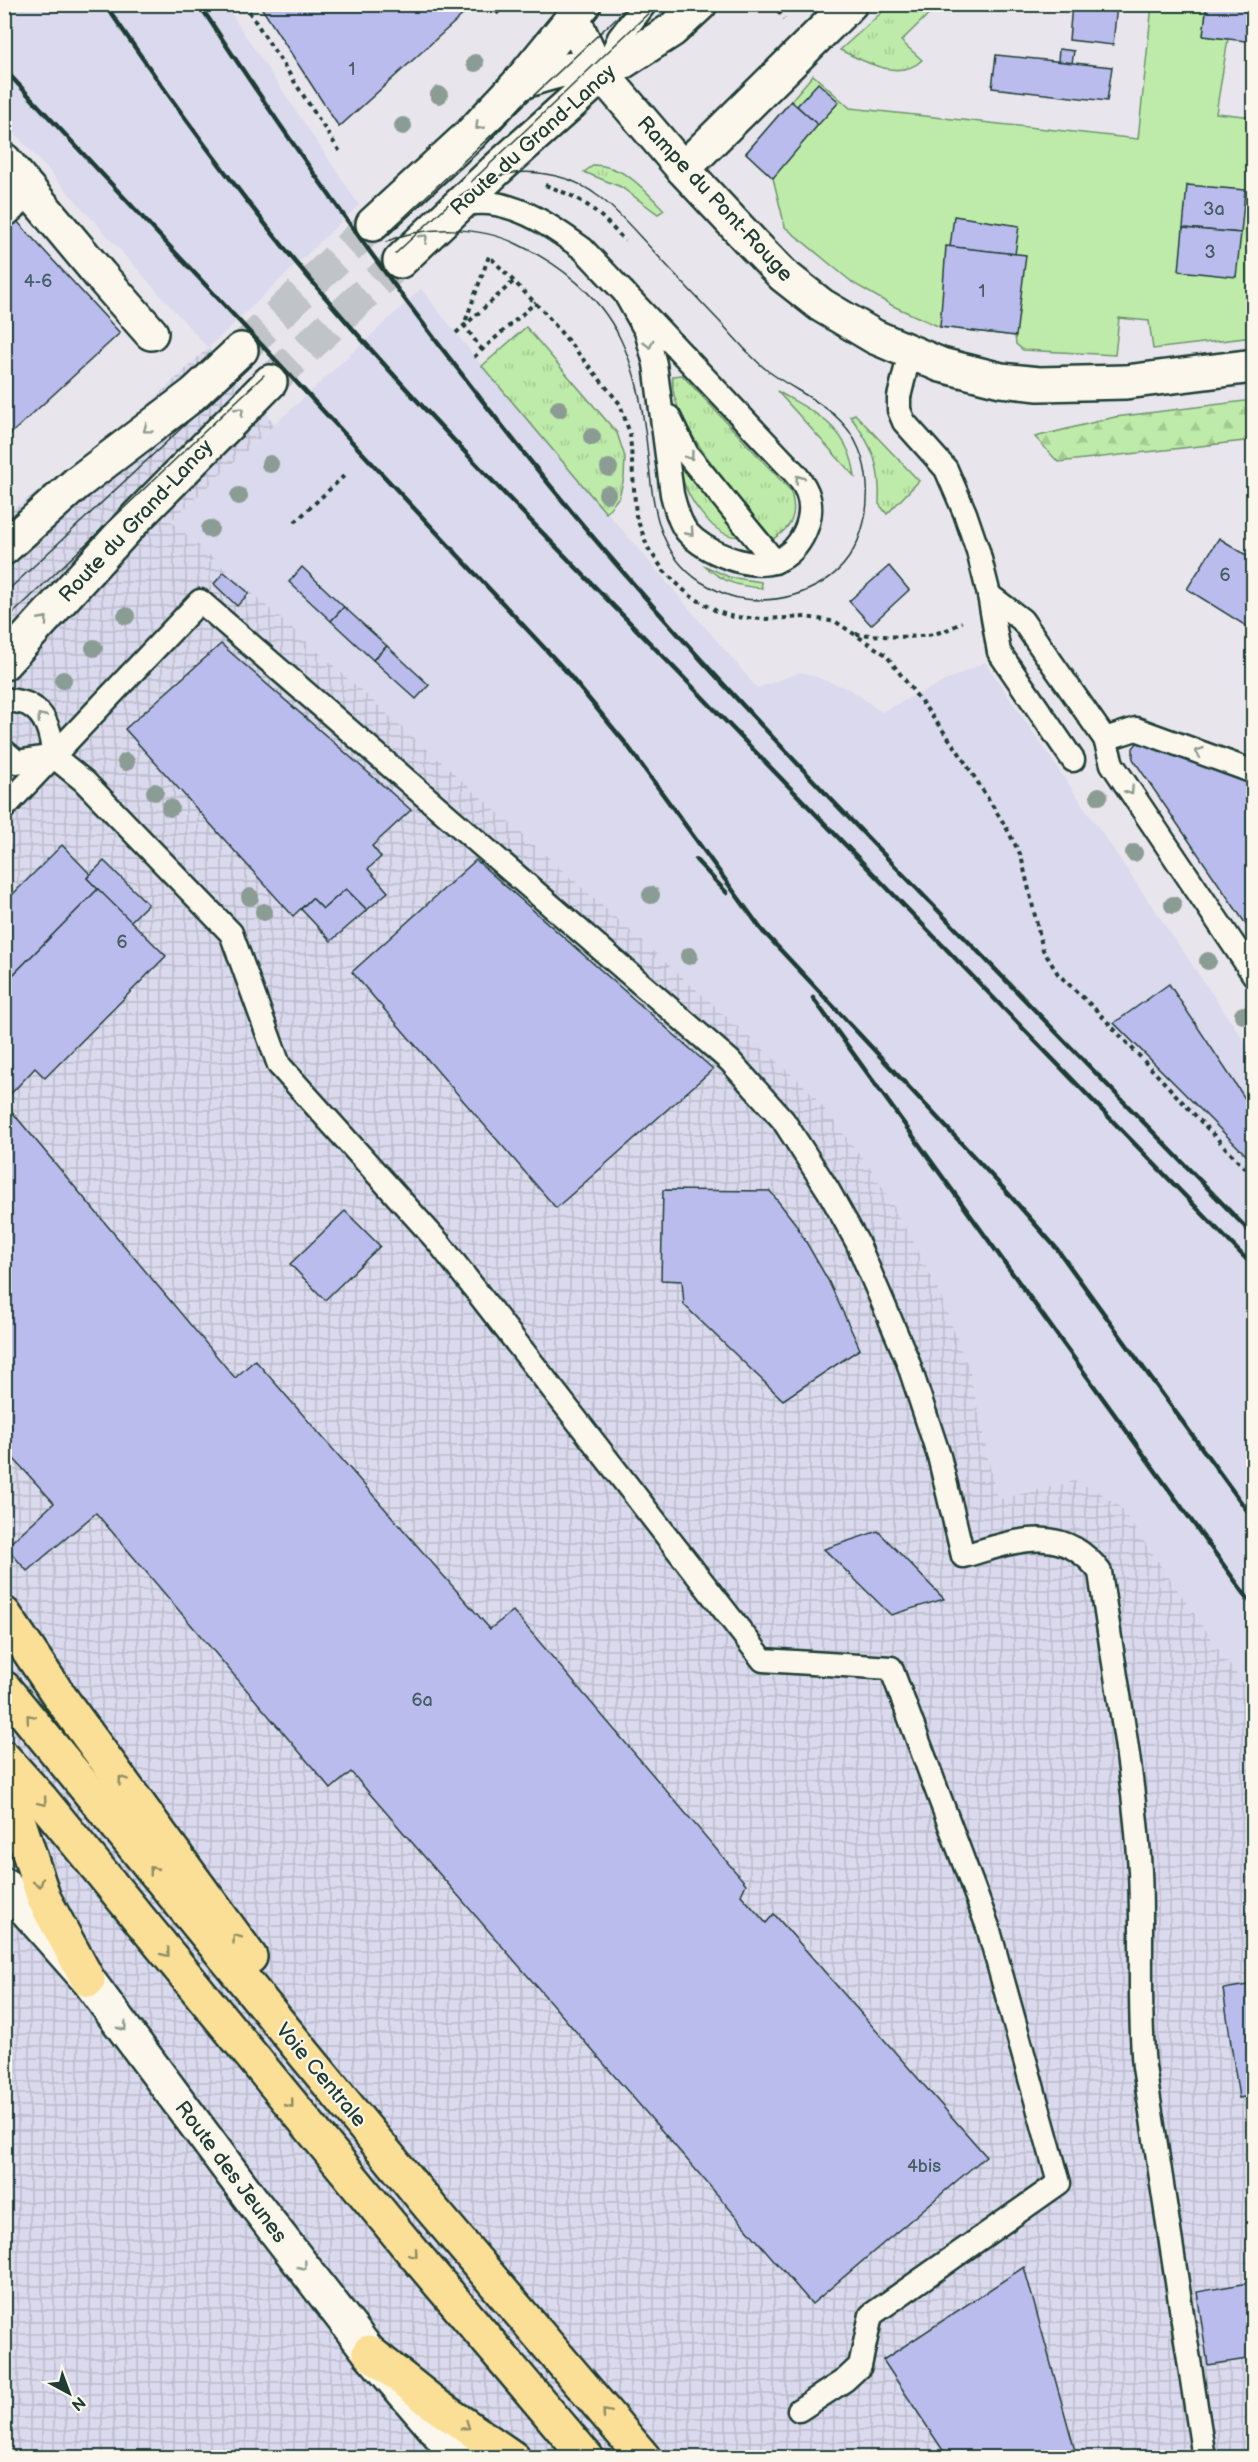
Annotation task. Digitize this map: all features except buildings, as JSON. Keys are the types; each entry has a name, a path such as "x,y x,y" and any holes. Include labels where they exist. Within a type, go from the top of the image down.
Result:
{"main road":[{"path":"4,1614 60,1696 430,2207"},
{"name":"Voie Centrale","path":"4,1688 430,2207 644,2457"},
{"name":"Voie Centrale","path":"4,1758 42,1799 406,2244 587,2457"},
{"path":"4,1789 20,1825 44,1899 88,1980"},
{"path":"369,2352 437,2406 513,2457"}],"street":[{"name":"Route du Grand-Lancy","path":"400,261 602,75 672,30 700,4"},
{"path":"683,169 850,4"},
{"name":"Rampe du Pont-Rouge","path":"575,9 586,49 602,75 683,169 783,275 848,323 941,365 1001,380 1039,384 1126,382 1254,366"},
{"path":"373,224 471,134 519,83 575,9"},
{"path":"519,83 563,69 591,70 602,75"},
{"path":"4,160 16,199 151,333"},
{"path":"4,548 77,483 194,394 241,350"},
{"name":"Route du Grand-Lancy","path":"4,663 137,517 270,382"},
{"name":"Route des Jeunes","path":"4,1885 88,1980 254,2203 369,2352 460,2457"}],"lane":[{"path":"602,75 619,38 645,4"},
{"path":"460,204 489,203 520,212 546,224 583,249 624,292 801,480 810,504 806,528 795,547 775,562 764,564 728,559 707,548 687,532 677,512 672,494 655,363 646,331 624,292"},
{"path":"910,352 898,397 899,410 904,422 946,469 978,551 989,595 999,652 1073,760"},
{"path":"658,384 671,424 687,454 775,562"},
{"path":"989,595 1022,620 1105,738 1112,764 1254,975"},
{"path":"4,808 200,601 730,1061 783,1120 828,1190 857,1242 890,1317 939,1456 963,1556 1038,1538 1054,1539 1076,1549 1100,1572 1131,1784 1140,1871 1140,2023 1144,2067 1204,2457"},
{"path":"4,699 28,705 41,716 51,732 53,756 84,781 231,933 279,1065 439,1243 763,1660 891,1668 988,1927 1059,2183 871,2315 860,2366 845,2380 799,2410"},
{"path":"1105,738 1136,729 1254,772"},
{"path":"4,751 17,762 53,756"}],"path":[{"path":"244,4 342,155"},
{"path":"490,4 501,16"},
{"path":"545,185 573,195 595,209 625,241"},
{"path":"464,325 489,256 536,302 620,404 630,434 633,498 642,536 655,560 674,583 706,606 726,615 765,619 821,619 836,622 886,655 990,799 1021,856 1043,950 1058,974 1096,1010 1254,1178"},
{"path":"456,333 514,281"},
{"path":"474,357 536,302"},
{"path":"464,325 482,350"},
{"path":"295,522 346,474"},
{"path":"855,634 919,638 943,632 961,624 989,595"}],"shaded area":[{"path":"4,5 225,5 359,205 208,348 5,122"},
{"path":"421,289 482,366 757,688 802,672 851,690 881,712 985,662 1253,1054 1253,1703 1245,1687 1119,1507 1074,1481 997,1500 970,1372 171,521"},
{"path":"208,348 275,424 171,521 811,1092 874,1173 909,1233 938,1290 970,1372 997,1500 1074,1481 1099,1492 1120,1507 1245,1687 1253,1703 1253,2457 5,2458 5,516 139,413"}],"green space":[{"path":"890,5 938,5 901,41 922,60 903,69 892,69 870,64 840,50"},
{"path":"1152,5 1207,5 1203,36 1228,39 1216,113 1253,117 1253,337 1153,349 1149,321 1119,318 1115,355 1023,350 1016,344 1015,336 940,327 893,306 853,283 785,227 773,178 746,153 813,75 850,108 1138,139"},
{"path":"594,165 615,169 624,174 641,186 664,210 658,214 621,187 584,172"},
{"path":"526,327 617,433 625,457 624,478 619,497 606,513 482,366"},
{"path":"682,375 790,490 794,506 792,519 785,530 773,539 727,484 694,438 681,415 674,394 673,376"},
{"path":"777,391 829,424 846,446 852,460 855,477"},
{"path":"1253,400 1253,440 1058,462 1035,437 1115,417"},
{"path":"855,414 919,481 887,514 879,504 879,478 874,457 865,437 850,416"},
{"path":"681,462 741,536 731,536 722,532 704,516 689,495 682,474"},
{"path":"703,565 729,577 761,582 762,588 730,582"}],"tunnel":[{"path":"241,350 373,224"},
{"path":"270,382 400,261"}],"tram line":[{"path":"383,237 631,4"},
{"path":"471,182 658,4"},
{"path":"386,242 401,236 434,230 469,231 502,238 548,261 577,282 590,295 611,322 625,348 632,369 640,401 656,511 662,531 683,567 701,582 733,597 760,600 782,598 803,592 838,571 858,540 867,504 867,485 859,449 852,435 831,412 762,366 617,212 583,186 570,180 540,173 512,173 487,181 449,203"},
{"path":"395,254 454,199"},
{"path":"4,594 252,362"},
{"path":"4,622 264,375"}],"railway":[{"path":"105,4 245,198 294,260 394,375 550,541 1254,1267"},
{"path":"199,4 287,135 378,263 521,450 609,556 808,775 1254,1236"},
{"path":"4,69 565,670 627,745 764,933"},
{"path":"696,860 727,893"},
{"path":"760,928 1006,1191 1057,1249 1254,1520"},
{"path":"813,998 1254,1607"}]}
